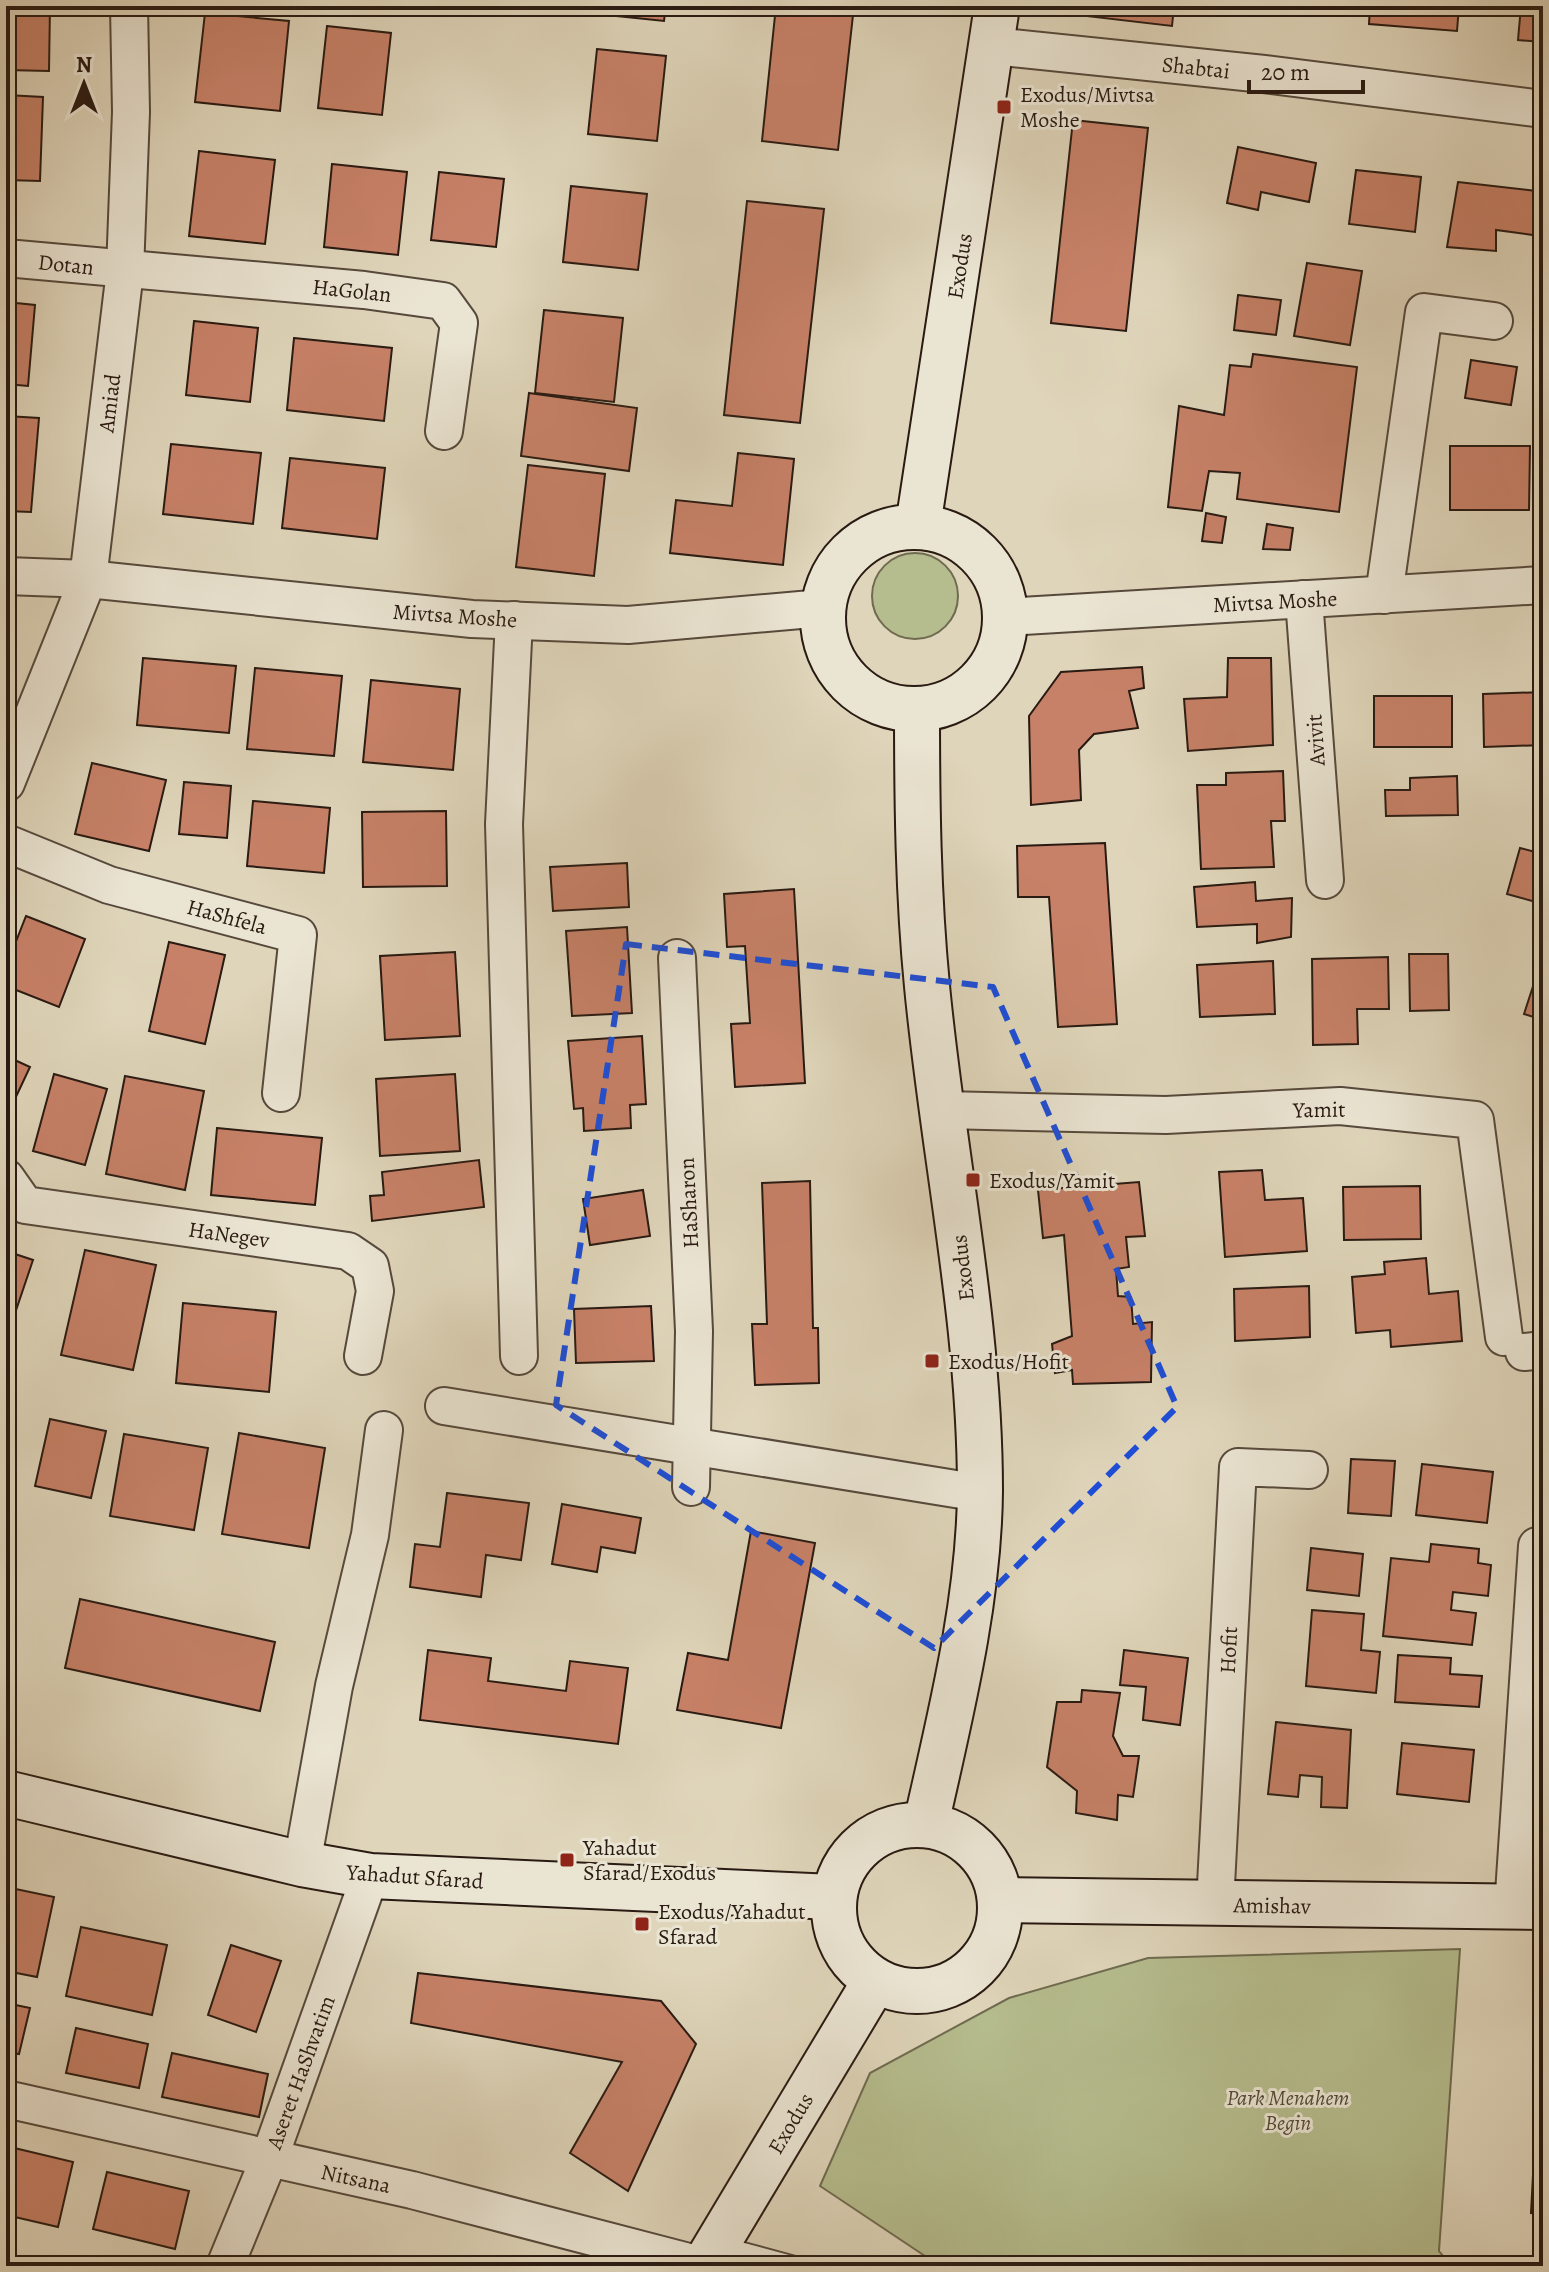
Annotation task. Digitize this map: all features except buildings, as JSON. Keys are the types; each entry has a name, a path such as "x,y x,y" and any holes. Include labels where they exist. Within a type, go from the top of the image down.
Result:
{"street":[{"name":"Amiad","path":"6,783 88,579 125,271 131,112 129,6"},
{"name":"Shabtai","path":"995,26 1264,74 1543,109"},
{"name":"Exodus","path":"918,526 995,26"},
{"name":"Dotan","path":"6,258 125,271"},
{"name":"HaGolan","path":"125,271 364,290 443,301 459,323 444,431"},
{"path":"1384,595 1424,312 1494,321"},
{"path":"918,526 945,532 970,545 989,565 1002,590 1006,617 1003,641 980,681 962,696 917,709 891,706 867,696 847,680 832,658 824,634 823,608 830,581 855,549 891,530 918,526"},
{"name":"Mivtsa Moshe","path":"6,576 88,579 472,619 628,625 823,608"},
{"name":"Mivtsa Moshe","path":"1006,617 1543,585"},
{"name":"Avivit","path":"1304,599 1325,880"},
{"path":"514,620 504,824 519,1356"},
{"name":"Exodus","path":"917,709 917,824 927,986 966,1298 980,1493 974,1565 955,1694 926,1824"},
{"name":"HaShfela","path":"6,843 109,885 298,935 281,1093"},
{"name":"HaSharon","path":"677,958 694,1331 691,1487"},
{"name":"Yamit","path":"943,1110 1166,1115 1340,1106 1475,1120 1524,1346"},
{"name":"HaNegev","path":"6,1178 25,1205 348,1251 370,1266 375,1291 363,1356"},
{"path":"444,1406 980,1493"},
{"path":"302,1864 334,1686 370,1535 384,1430"},
{"name":"Hofit","path":"1215,1904 1238,1467 1309,1470"},
{"path":"1528,1908 1537,1546 1543,1546"},
{"name":"Yahadut Sfarad","path":"6,1793 302,1864 370,1876 833,1897"},
{"path":"926,1824 954,1832 977,1849 993,1873 1001,1900 999,1926 989,1951 972,1970 950,1985 925,1991 898,1989 875,1981 855,1965 841,1945 834,1922 833,1897 840,1873 855,1851 875,1835 900,1825 926,1824"},
{"name":"Aseret HaShvatim","path":"225,2266 269,2159 370,1876"},
{"name":"Amishav","path":"1001,1900 1528,1908"},
{"name":"Exodus","path":"708,2259 875,1981"},
{"name":"Nitsana","path":"6,2099 708,2259"}],"lane":[{"path":"708,2259 795,2266"}],"highlighted area":[{"path":"626,944 993,987 1177,1407 934,1648 556,1405"}],"green space":[{"path":"915,553 931,557 945,566 954,580 958,596 954,612 945,626 931,635 915,639 899,635 885,626 876,612 872,596 876,580 885,566 899,557"},
{"name":"Park Menahem Begin","path":"1460,1949 1439,2251 1451,2266 940,2266 820,2186 870,2073 1009,1998 1148,1958"}],"place":[{"name":"Exodus/Mivtsa Moshe","path":"1004,107"},
{"name":"Exodus/Yamit","path":"973,1180"},
{"name":"Exodus/Hofit","path":"932,1361"},
{"name":"Yahadut Sfarad/Exodus","path":"567,1860"},
{"name":"Exodus/Yahadut Sfarad","path":"642,1924"}]}
